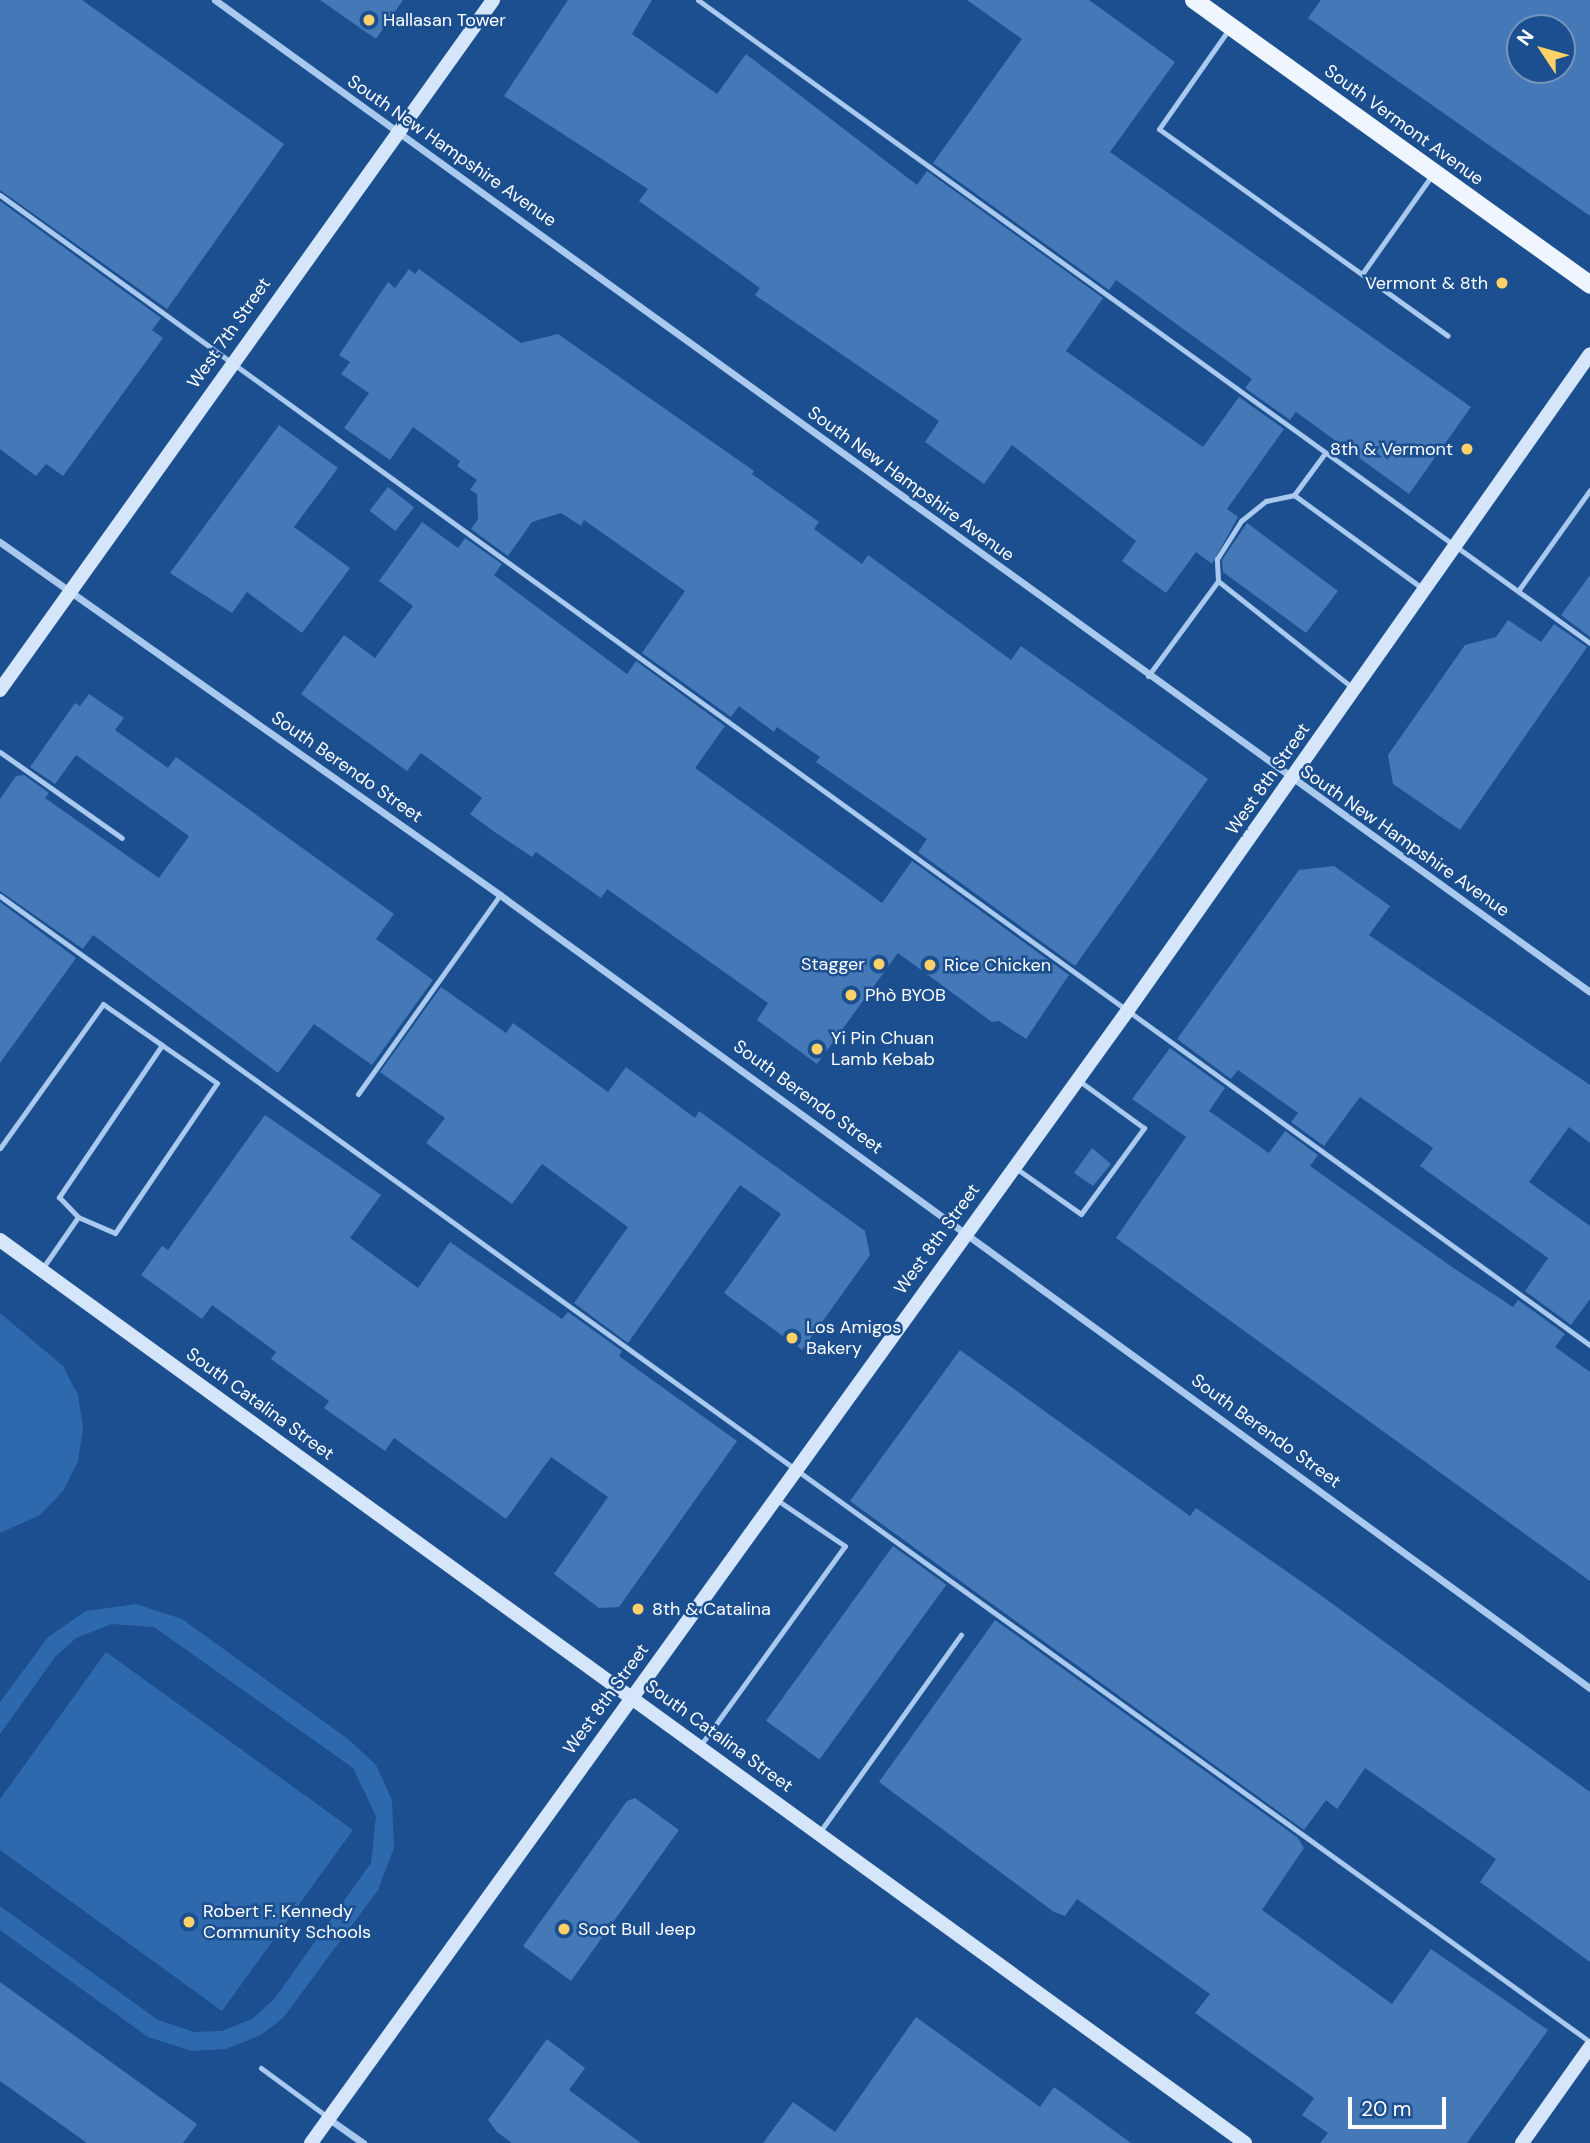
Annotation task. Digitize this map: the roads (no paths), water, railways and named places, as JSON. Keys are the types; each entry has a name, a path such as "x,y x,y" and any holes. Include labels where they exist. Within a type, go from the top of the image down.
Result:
{"main road":[{"name":"South Vermont Avenue","path":"1206,3 1231,26 1590,285"}],"street":[{"name":"South New Hampshire Avenue","path":"215,0 398,130 1291,780 1590,992"},
{"name":"West 7th Street","path":"0,690 492,0"},
{"name":"West 8th Street","path":"311,2143 793,1469 1128,1010 1291,780 1452,545 1590,354"},
{"name":"South Berendo Street","path":"0,542 500,895 966,1231 1590,1688"},
{"name":"South Catalina Street","path":"0,1240 1245,2143"},
{"path":"1521,2143 1590,2044"},
{"path":"329,2118 363,2143"}],"lane":[{"path":"698,0 1590,643"},
{"path":"1231,26 1159,129 1448,335"},
{"path":"1362,274 1434,173"},
{"path":"0,195 1590,1345"},
{"path":"1148,676 1218,581 1217,559 1241,521 1266,501 1294,495 1325,453"},
{"path":"1518,591 1590,490"},
{"path":"1294,495 1422,588"},
{"path":"1218,581 1354,689"},
{"path":"0,752 122,838"},
{"path":"358,1094 500,895"},
{"path":"0,896 1590,2044"},
{"path":"0,1148 103,1004 217,1083 115,1233 78,1217 60,1196 162,1045"},
{"path":"1014,1167 1081,1214 1144,1128 1077,1080"},
{"path":"41,1269 78,1217"},
{"path":"700,1746 845,1546 773,1497"},
{"path":"819,1833 961,1635"},
{"path":"261,2068 329,2118"}],"place":[{"name":"Hallasan Tower","path":"369,20"},
{"name":"Vermont & 8th","path":"1502,283"},
{"name":"8th & Vermont","path":"1467,449"},
{"name":"Stagger","path":"879,964"},
{"name":"Rice Chicken","path":"930,965"},
{"name":"Phò BYOB","path":"851,995"},
{"name":"Yi Pin Chuan Lamb Kebab","path":"817,1049"},
{"name":"Los Amigos Bakery","path":"792,1338"},
{"name":"8th & Catalina","path":"638,1609"},
{"name":"Robert F. Kennedy Community Schools","path":"189,1922"},
{"name":"Soot Bull Jeep","path":"564,1929"}]}
